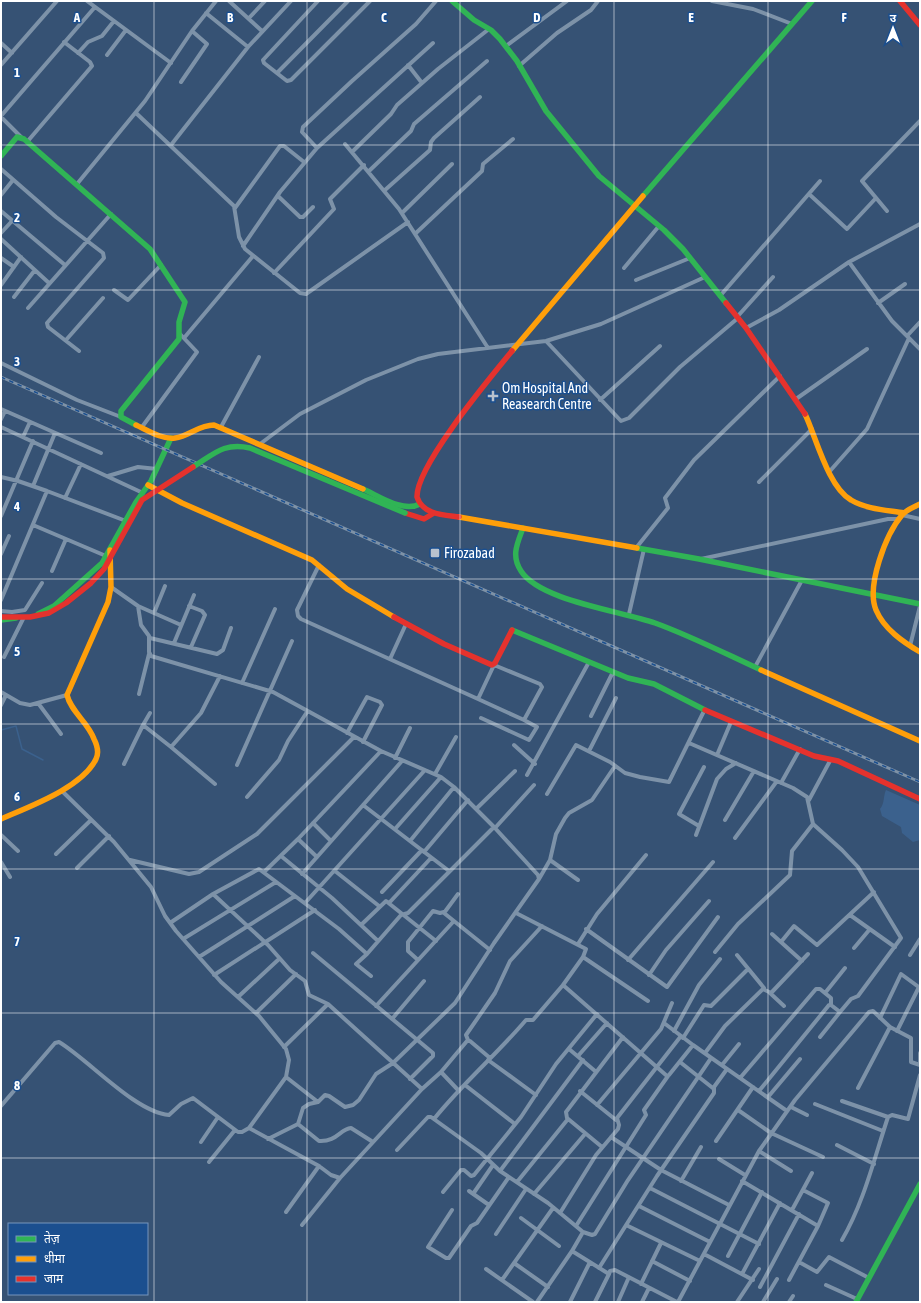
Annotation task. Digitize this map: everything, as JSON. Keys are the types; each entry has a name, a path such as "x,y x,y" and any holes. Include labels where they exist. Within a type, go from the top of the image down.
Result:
{"street":[{"path":"1,64 56,1"},
{"path":"87,1 171,63"},
{"path":"76,184 136,113 192,31 216,1"},
{"path":"229,1 262,31"},
{"path":"249,18 265,1"},
{"path":"171,145 248,47 291,1"},
{"path":"318,1 263,60 287,81 291,80 370,1"},
{"path":"277,73 348,1"},
{"path":"317,148 302,132 303,127 416,24 436,1"},
{"path":"452,1 474,20 497,34 520,66 546,112 583,159 609,186 675,240 746,328 796,399 812,429 838,488 845,497 861,504 901,516 920,519"},
{"path":"506,46 567,1"},
{"path":"520,66 557,33 591,10 598,1"},
{"path":"712,1 753,10 792,24"},
{"path":"812,1 634,206 518,344 461,415 434,455 417,490 417,498 424,509 434,513 699,559 874,594 920,605 910,646"},
{"path":"900,1 919,22"},
{"path":"95,7 1,117 21,137 112,214 150,249 185,302 179,322 182,336 198,352 142,427"},
{"path":"206,13 248,47"},
{"path":"78,53 88,42 102,36 114,21"},
{"path":"352,152 391,114 397,105 489,29"},
{"path":"106,55 126,30"},
{"path":"181,82 207,44 192,31"},
{"path":"28,142 91,68 90,62 64,42"},
{"path":"1,43 12,53"},
{"path":"243,246 278,196 304,162 317,148 434,43"},
{"path":"369,171 412,131 414,124 487,61"},
{"path":"408,65 422,83"},
{"path":"385,190 430,150 431,142 434,138 480,97"},
{"path":"136,113 235,208 239,237 243,246 253,256 300,293 306,294 408,222"},
{"path":"887,211 862,181 920,121"},
{"path":"1,156 14,139 21,137"},
{"path":"416,233 482,171 483,164 513,139"},
{"path":"345,144 385,190 402,213 488,348"},
{"path":"235,208 280,146 284,146 304,162"},
{"path":"402,213 452,164"},
{"path":"274,273 332,210 334,207 330,199 364,165"},
{"path":"1,169 56,217 103,253 104,258 47,323 48,327 79,351"},
{"path":"1,195 13,180"},
{"path":"720,296 820,181"},
{"path":"809,194 847,229 876,198"},
{"path":"278,196 300,217 313,207"},
{"path":"1,211 65,266"},
{"path":"28,308 112,214"},
{"path":"1,233 12,221"},
{"path":"746,328 779,310 849,262 920,224"},
{"path":"624,268 659,226"},
{"path":"1,239 49,283"},
{"path":"121,417 121,412 179,339 253,256"},
{"path":"1,285 20,257"},
{"path":"1,258 14,266"},
{"path":"636,280 690,258"},
{"path":"849,262 878,303 920,349"},
{"path":"114,290 128,300 160,265"},
{"path":"14,297 35,270"},
{"path":"260,444 300,414 378,374 428,356 546,341 601,324 705,277"},
{"path":"546,341 619,421 630,418 680,367 737,317 773,277"},
{"path":"878,303 905,284"},
{"path":"66,340 103,298"},
{"path":"830,471 867,429 908,337 920,322"},
{"path":"600,400 660,346"},
{"path":"796,399 867,350"},
{"path":"221,427 259,357"},
{"path":"1,363 77,400 171,438 177,437 202,426 214,425 404,507 413,508 420,504"},
{"path":"636,548 668,508 665,498 690,463 780,376"},
{"path":"1,420 3,410 101,453"},
{"path":"23,437 30,422"},
{"path":"1,426 143,492"},
{"path":"759,482 812,429"},
{"path":"33,486 55,433"},
{"path":"2,620 44,612 54,606 96,570 110,550 148,485 171,438"},
{"path":"1,516 18,481 33,441"},
{"path":"2,620 49,613 66,603 91,583 104,569 142,500 219,450 230,446 250,448 405,513 424,519 430,517 434,513"},
{"path":"66,498 81,464"},
{"path":"108,476 138,467 157,469"},
{"path":"1,478 18,481 48,491 126,521"},
{"path":"148,485 182,503 319,565 357,597 444,644 542,685 542,690 524,720"},
{"path":"1,600 3,588 48,491"},
{"path":"699,559 901,516 920,504"},
{"path":"901,516 876,572 874,594 876,608 886,625 899,638 920,652"},
{"path":"33,525 106,556"},
{"path":"523,528 515,557 520,568 531,580 549,590 576,602 630,614 656,623 920,741"},
{"path":"1,554 9,536"},
{"path":"52,571 66,539"},
{"path":"630,614 644,549"},
{"path":"1,819 62,791 93,765 97,753 96,741 91,731 69,702 67,695 106,607 110,587 110,550"},
{"path":"319,565 297,610 298,616 537,727 529,740 481,718"},
{"path":"755,667 802,580"},
{"path":"1,611 12,612 26,610 42,583"},
{"path":"154,613 165,586"},
{"path":"110,587 138,606 181,625"},
{"path":"174,642 194,595"},
{"path":"138,606 141,625 150,638 149,654 139,694"},
{"path":"189,606 202,611 205,615 191,647"},
{"path":"242,683 275,609"},
{"path":"4,657 24,617"},
{"path":"390,659 406,624"},
{"path":"150,638 219,653 223,650 231,628"},
{"path":"478,699 511,630 613,672 654,684 704,711 814,756 830,759 920,799"},
{"path":"237,765 292,641"},
{"path":"149,654 270,691 363,742 395,758 441,777 468,800 494,827 538,876 539,879"},
{"path":"527,775 535,764 589,662"},
{"path":"591,716 613,672"},
{"path":"171,748 201,713 220,676"},
{"path":"1,692 25,705 38,704 67,695"},
{"path":"1,705 6,695"},
{"path":"347,733 367,697 380,702 382,705 363,742"},
{"path":"589,751 616,698"},
{"path":"38,704 61,734"},
{"path":"547,794 575,745 589,751 631,775 669,782 704,711"},
{"path":"247,798 279,760 288,741 307,712"},
{"path":"124,764 150,713"},
{"path":"716,755 731,722"},
{"path":"144,726 215,784"},
{"path":"395,758 410,728"},
{"path":"130,860 189,874 199,872 257,834 354,737"},
{"path":"435,774 456,737"},
{"path":"689,743 799,791 809,800"},
{"path":"514,745 535,764"},
{"path":"781,783 800,750"},
{"path":"264,872 298,839 381,751"},
{"path":"820,1037 852,998 858,996 901,937 858,867 814,824 811,817 809,800 830,759"},
{"path":"302,874 402,761"},
{"path":"696,835 717,779 723,771 736,763"},
{"path":"268,1139 298,1124 303,1108 309,1104 318,1102 326,1095 342,1106 353,1105 363,1096 376,1074 393,1064 455,1004 539,879 550,860 555,838 565,818 569,813 592,800 614,766"},
{"path":"699,826 679,814 704,767"},
{"path":"305,903 425,770"},
{"path":"725,820 754,771"},
{"path":"476,809 515,772"},
{"path":"395,829 441,777"},
{"path":"735,838 777,781"},
{"path":"371,976 356,964 402,915 408,913 534,785"},
{"path":"410,841 454,787"},
{"path":"1,1106 55,1044 59,1042 116,1086 150,1108 169,1115 181,1104 193,1098 235,1130 242,1132 249,1128 286,1077 289,1060 284,1047 256,1013 214,975 170,924 156,896 130,860 109,836 62,791"},
{"path":"382,892 423,851 468,800"},
{"path":"363,805 449,871"},
{"path":"56,854 91,820"},
{"path":"313,823 331,841"},
{"path":"715,952 738,924 790,875 792,851 814,824"},
{"path":"1,835 18,851"},
{"path":"78,868 109,836"},
{"path":"298,839 317,857"},
{"path":"578,944 586,929 646,854"},
{"path":"281,856 320,888 378,942"},
{"path":"389,902 431,858"},
{"path":"550,860 578,880"},
{"path":"1,862 10,877"},
{"path":"628,960 712,862"},
{"path":"170,924 213,894 257,869 264,872 315,910 367,954"},
{"path":"335,871 379,906"},
{"path":"183,939 276,882"},
{"path":"781,942 794,926 817,944 874,892"},
{"path":"213,894 246,927 306,982 306,991 309,995 328,1004 422,1089"},
{"path":"418,960 408,951 407,944 434,910 439,913 444,912 458,894"},
{"path":"199,957 295,896"},
{"path":"361,925 384,901 389,902 402,915 436,941"},
{"path":"648,975 666,950 709,901"},
{"path":"214,975 315,910"},
{"path":"444,912 453,922 490,950"},
{"path":"434,1119 489,1059 512,1038 526,1020 533,1020 563,985 583,957 586,949 516,913"},
{"path":"850,915 895,947"},
{"path":"586,929 648,975 665,987 668,987 718,917"},
{"path":"376,1006 453,922"},
{"path":"536,1095 489,1059 468,1040 466,1035 495,993 509,963 542,926"},
{"path":"854,948 870,929"},
{"path":"772,934 802,961"},
{"path":"910,955 920,938"},
{"path":"313,953 418,1039 434,1055 410,1079"},
{"path":"770,993 808,954"},
{"path":"737,955 764,988 784,1006"},
{"path":"583,957 648,1001"},
{"path":"238,997 279,958"},
{"path":"674,1031 699,985 720,960"},
{"path":"825,993 845,968"},
{"path":"616,1120 682,1037 705,1004 711,1006 748,969"},
{"path":"256,1013 296,974"},
{"path":"880,1018 901,974 919,988 897,1031"},
{"path":"392,1019 424,981"},
{"path":"563,985 668,1076"},
{"path":"705,1053 725,1026 764,988"},
{"path":"740,1078 818,988 832,1000 831,1005 759,1091"},
{"path":"597,1105 664,1023 672,1003"},
{"path":"284,1047 328,1004"},
{"path":"831,1005 840,1012"},
{"path":"595,1302 612,1270 629,1277 667,1300 678,1302 759,1150 790,1106 869,1012 873,1012 890,1027 911,1038 911,1060 913,1063 920,1065 920,1053"},
{"path":"442,1192 461,1170 473,1175 487,1159 515,1124 556,1064 597,1014"},
{"path":"578,1056 607,1022"},
{"path":"664,1023 787,1111"},
{"path":"858,1088 890,1027"},
{"path":"602,1147 568,1119 566,1112 595,1071 623,1037"},
{"path":"302,1225 340,1178 422,1089 441,1072 468,1040"},
{"path":"576,1226 646,1115 644,1110 693,1044"},
{"path":"722,1065 739,1044"},
{"path":"569,1048 595,1071"},
{"path":"397,1150 428,1117 434,1119 487,1159 508,1177 560,1213 583,1232 592,1235 595,1234 642,1158 711,1058"},
{"path":"768,1097 800,1059"},
{"path":"500,1171 583,1060"},
{"path":"680,1062 714,1089"},
{"path":"599,1268 661,1170 714,1093 714,1089 727,1069"},
{"path":"441,1072 459,1091"},
{"path":"842,1101 888,1117 892,1115 908,1119 920,1075"},
{"path":"286,1077 318,1102"},
{"path":"466,1084 515,1124"},
{"path":"716,1141 753,1087"},
{"path":"560,1213 602,1147 619,1126 616,1120 580,1091"},
{"path":"815,1104 883,1131"},
{"path":"790,1106 807,1115"},
{"path":"738,1110 772,1132 823,1157"},
{"path":"201,1142 218,1117"},
{"path":"842,1240 854,1216 874,1164 888,1117"},
{"path":"516,1182 568,1119"},
{"path":"298,1124 319,1141 330,1140 345,1129 351,1128 373,1142"},
{"path":"249,1128 319,1166 331,1175 340,1178"},
{"path":"209,1162 235,1130"},
{"path":"534,1194 585,1134"},
{"path":"611,1137 661,1170 729,1205"},
{"path":"837,1145 874,1164"},
{"path":"681,1181 701,1147"},
{"path":"759,1150 791,1171"},
{"path":"719,1159 745,1175"},
{"path":"473,1194 493,1165"},
{"path":"286,1212 319,1166"},
{"path":"792,1210 812,1173"},
{"path":"452,1210 428,1247 448,1258 471,1226 477,1223 508,1177"},
{"path":"742,1181 818,1226"},
{"path":"826,1285 857,1301 920,1184"},
{"path":"650,1188 759,1244"},
{"path":"496,1234 526,1189"},
{"path":"469,1190 489,1205"},
{"path":"789,1280 818,1226 828,1203 803,1190"},
{"path":"728,1256 762,1192"},
{"path":"742,1274 780,1203"},
{"path":"639,1206 710,1242"},
{"path":"502,1280 553,1208"},
{"path":"760,1287 799,1214"},
{"path":"521,1218 559,1246"},
{"path":"626,1225 700,1261"},
{"path":"537,1302 572,1251 583,1232"},
{"path":"641,1284 661,1243"},
{"path":"572,1251 609,1274"},
{"path":"704,1254 753,1280"},
{"path":"798,1262 817,1272 829,1257 869,1278"},
{"path":"652,1261 690,1281"},
{"path":"570,1302 590,1262"},
{"path":"514,1263 548,1287"},
{"path":"486,1269 533,1302"},
{"path":"738,1302 759,1269"},
{"path":"618,1302 629,1277"},
{"path":"763,1302 777,1279"},
{"path":"642,1302 649,1288"},
{"path":"789,1302 793,1296"}],"water":[{"path":"886,790 920,805 920,840 913,842 902,833 901,827 882,816 880,809 883,804"}],"waterway":[{"path":"1,730 16,726 22,749 43,760"}],"railway":[{"path":"1,377 920,782"}],"traffic: fast":[{"path":"452,1 474,20 491,30 500,39 517,61 546,111 599,176 664,230 683,249 726,303"},
{"path":"643,196 812,1"},
{"path":"1,156 17,137 24,139 150,249 185,302 179,322 179,339 121,411 121,417 136,425"},
{"path":"38,614 54,606 102,563 136,502 151,481 171,438"},
{"path":"193,467 220,450 233,447 250,448 405,513"},
{"path":"363,489 399,505 413,506 420,504"},
{"path":"523,528 516,550 516,560 518,566 531,581 545,590 583,604 655,623 695,639 761,670"},
{"path":"637,548 699,559 920,604"},
{"path":"1,620 16,618"},
{"path":"512,630 628,678 654,684 705,710"},
{"path":"856,1302 920,1184"}],"traffic: slow":[{"path":"512,351 643,196"},
{"path":"805,414 829,473 843,494 851,500 863,505 876,509 904,513"},
{"path":"136,425 165,438 180,437 209,425 214,425 363,489"},
{"path":"148,485 182,503 312,560 347,589 394,617"},
{"path":"920,504 904,513 890,534 879,561 874,588 874,600 879,617 889,629 907,644 920,652"},
{"path":"459,517 637,548"},
{"path":"1,819 67,788 79,779 96,759 96,744 88,727 72,707 67,695 108,602 111,587 110,550"},
{"path":"761,670 920,741"}],"traffic: jam":[{"path":"900,1 920,25"},
{"path":"726,303 746,328 805,414"},
{"path":"459,517 441,515 429,511 424,507 417,497 420,483 428,465 456,422 512,351"},
{"path":"1,617 30,617 49,613 66,603 91,583 104,569 142,500 193,467"},
{"path":"405,513 424,519 434,513"},
{"path":"394,617 444,644 492,665 495,663 512,630"},
{"path":"705,710 814,756 838,761 920,799"}],"place":[{"name":"Om Hospital And Reasearch Centre","path":"493,396"},
{"name":"Firozabad","path":"435,553"}]}
